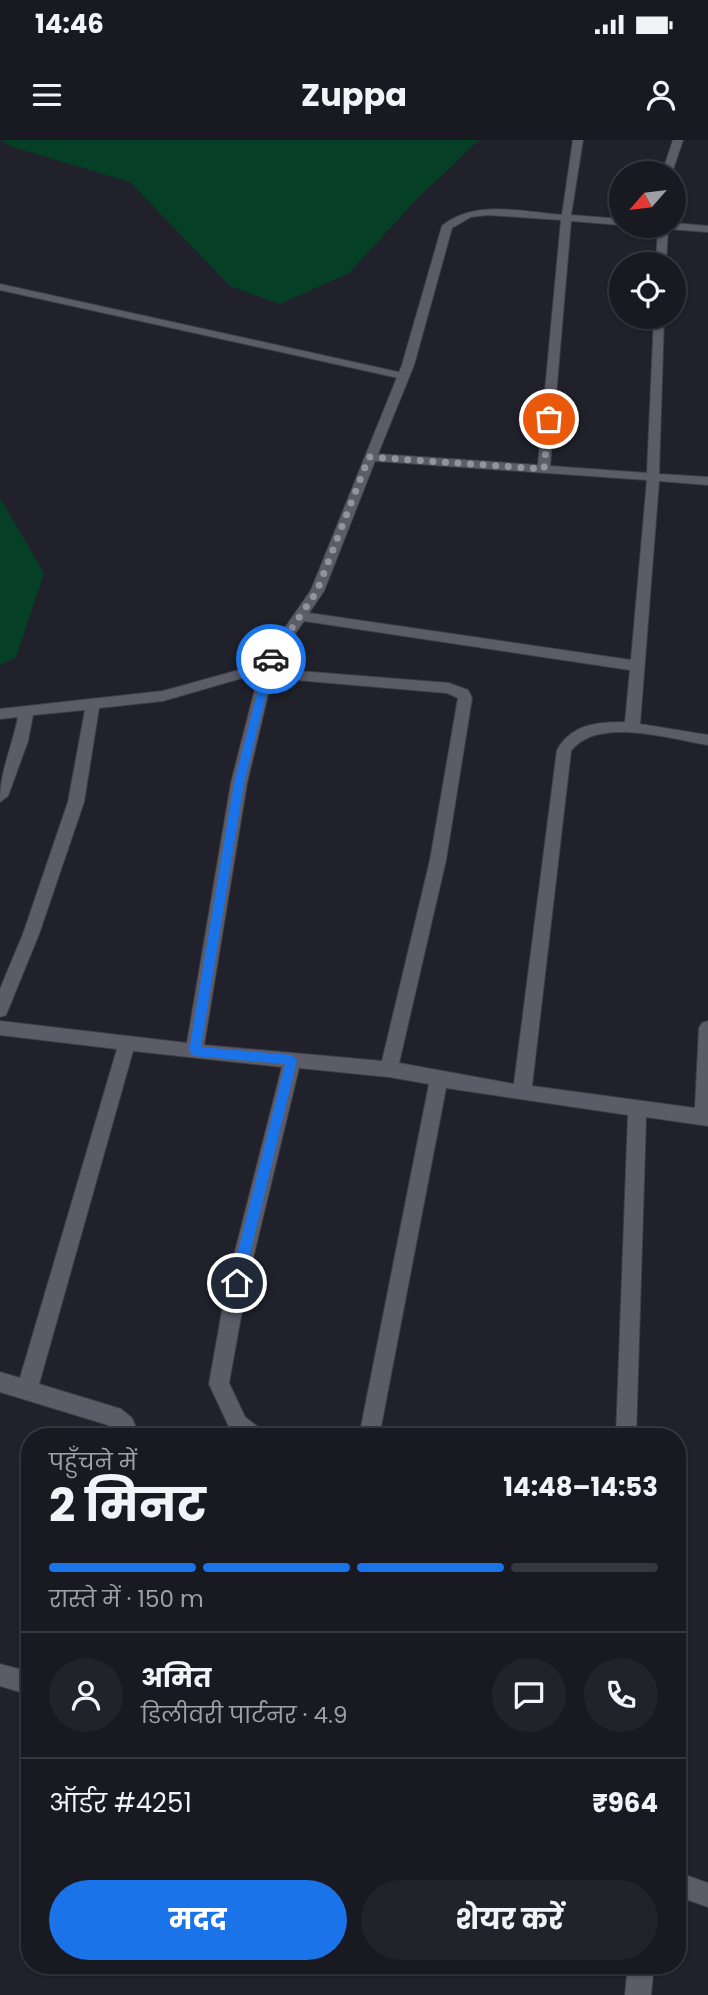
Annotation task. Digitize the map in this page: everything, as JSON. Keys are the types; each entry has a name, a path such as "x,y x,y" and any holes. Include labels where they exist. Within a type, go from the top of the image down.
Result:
{"street":[{"path":"544,469 566,218 578,140"},
{"path":"671,161 678,140"},
{"path":"194,1051 239,783 268,667 317,591 403,376 447,226 469,214 488,212 609,221"},
{"path":"686,227 708,229"},
{"path":"0,287 403,376"},
{"path":"632,729 653,477 659,329"},
{"path":"369,457 708,481"},
{"path":"301,616 638,666"},
{"path":"0,714 163,696 268,667 449,688 464,694 438,860 389,1069"},
{"path":"0,1010 31,934 76,802 93,704"},
{"path":"0,796 21,741 26,712"},
{"path":"522,1093 564,750 571,740 583,732 632,729 708,740"},
{"path":"0,1028 194,1051 389,1069 522,1093 705,1117 708,1028"},
{"path":"27,1390 127,1043"},
{"path":"243,1428 238,1424 219,1384 237,1283 292,1060"},
{"path":"371,1428 439,1079"},
{"path":"626,1428 637,1110"},
{"path":"0,1382 114,1416 126,1428"},
{"path":"0,1675 21,1681"},
{"path":"686,1887 708,1895"},
{"path":"638,1995 640,1974"}],"green space":[{"path":"2,140 479,140 416,200 349,273 280,304 230,286 130,182 10,146"},
{"path":"0,498 44,573 16,657 0,665"}],"way so far":[{"path":"271,659 317,591 369,457 544,469 549,419"}],"route":[{"path":"237,1283 292,1060 194,1051 239,783 271,659"}]}
